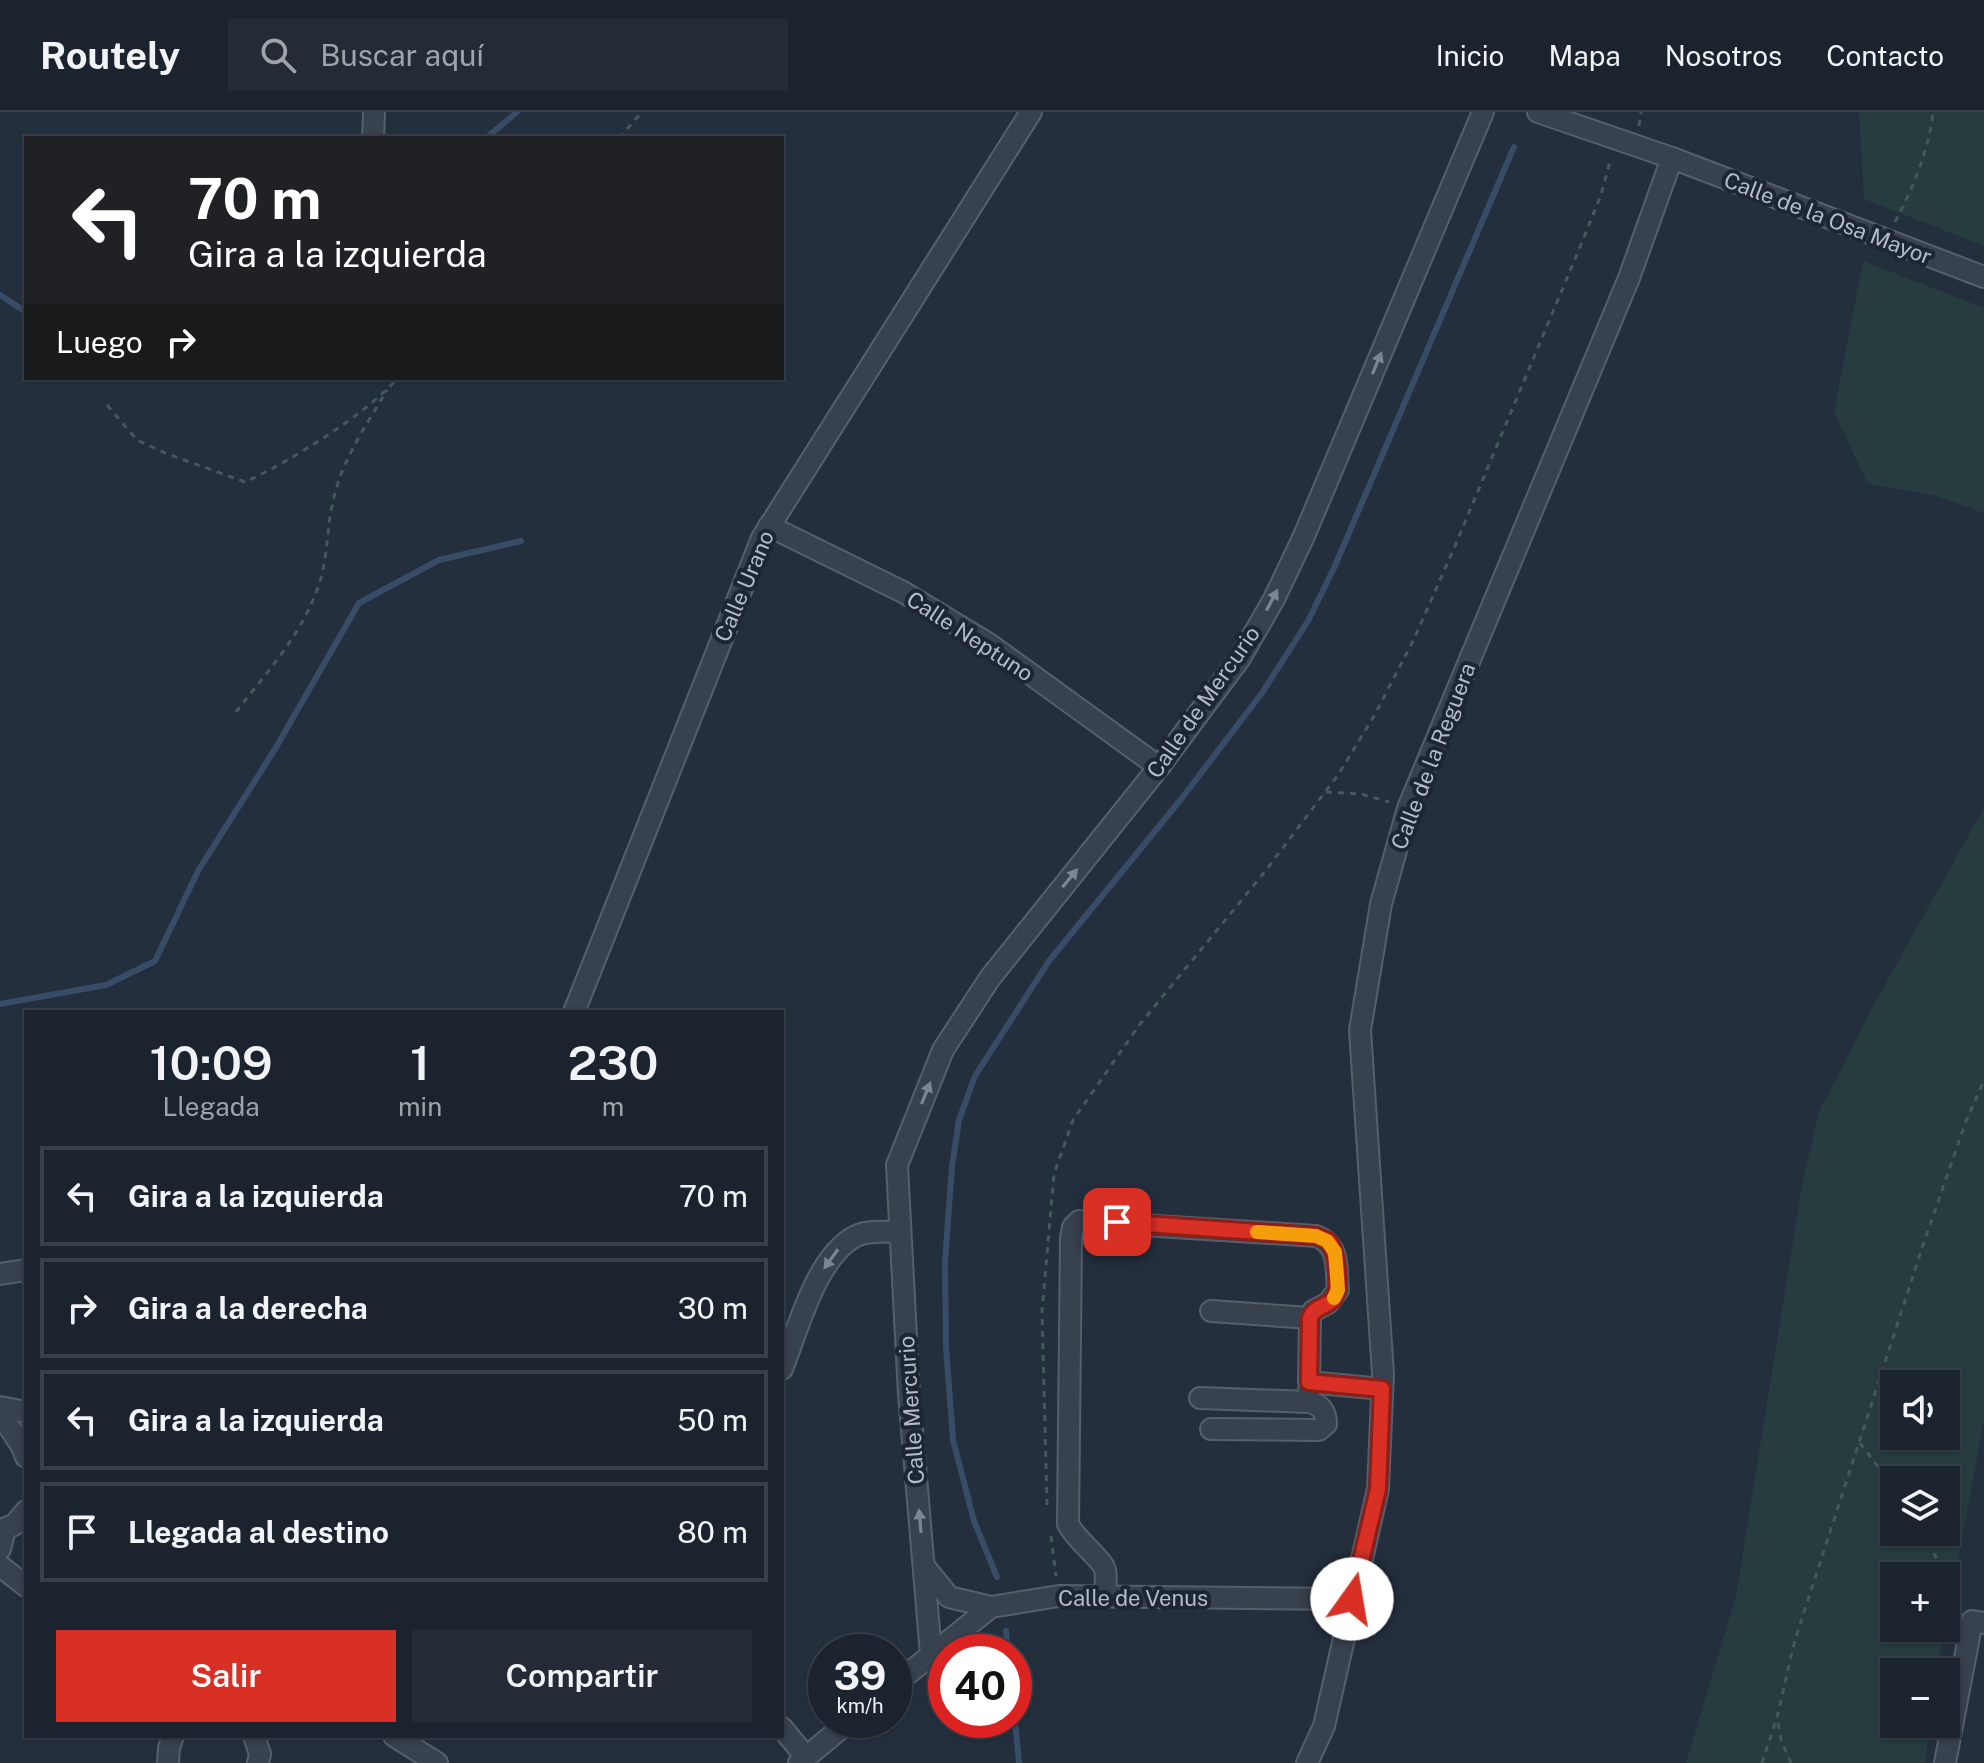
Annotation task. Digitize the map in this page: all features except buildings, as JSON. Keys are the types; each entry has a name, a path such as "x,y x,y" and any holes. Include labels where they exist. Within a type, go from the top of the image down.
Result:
{"street":[{"path":"373,136 374,112"},
{"name":"Calle Urano","path":"575,1010 762,538 1031,112"},
{"name":"Calle de Mercurio","path":"897,1165 943,1050 990,978 1159,767 1240,658 1274,599 1304,536 1483,112"},
{"name":"Calle de la Osa Mayor","path":"1538,112 1672,158 1984,277"},
{"name":"Calle de la Reguera","path":"1307,1763 1324,1726 1378,1489 1382,1389 1360,1030 1381,904 1408,808 1629,278 1672,158"},
{"name":"Calle Neptuno","path":"769,526 903,592 989,644 1159,767"},
{"name":"Calle Mercurio","path":"897,1165 898,1232 929,1634"},
{"path":"1105,1597 1106,1571 1103,1564 1073,1535 1068,1524 1071,1238 1073,1227 1079,1221 1316,1236 1327,1241 1335,1252 1338,1290 1334,1298 1313,1311 1310,1318 1308,1392 1326,1414 1326,1424 1319,1430 1211,1429"},
{"path":"784,1364 810,1298 833,1253 859,1235 898,1232"},
{"path":"0,1274 24,1270"},
{"path":"1211,1311 1310,1318"},
{"path":"1200,1398 1382,1389"},
{"path":"0,1410 24,1412"},
{"path":"0,1410 24,1452"},
{"path":"2,1536 24,1513"},
{"path":"0,1566 24,1584"},
{"path":"924,1566 949,1597 991,1607"},
{"name":"Calle de Venus","path":"957,1634 991,1607 1059,1596 1352,1599"},
{"path":"1945,1763 1978,1622"},
{"name":"Calle de Venus","path":"912,1670 928,1657"},
{"path":"784,1731 803,1760 829,1738"},
{"path":"168,1763 172,1738"},
{"path":"255,1738 260,1754 258,1763"},
{"path":"397,1738 437,1763"}],"path":[{"path":"621,136 642,112"},
{"path":"1886,239 1911,189 1930,136 1933,112"},
{"path":"1049,1519 1042,1311 1054,1174 1063,1143 1073,1120 1140,1024 1263,874 1324,792 1374,716 1420,625 1580,247 1601,195 1618,139"},
{"path":"236,712 290,643 317,591 328,551 332,505 350,450 396,380"},
{"path":"107,405 137,440 245,482 273,470 387,390"},
{"path":"1324,792 1361,794 1408,808"},
{"path":"1762,1763 1777,1717 1795,1640 1932,1218 1984,1080"},
{"path":"1860,1443 1880,1469"},
{"path":"1051,1534 1059,1596"},
{"path":"1931,1546 1978,1622"},
{"path":"1777,1717 1781,1740 1791,1763"}],"green space":[{"path":"1859,112 1984,112 1984,246 1864,199"},
{"path":"1863,261 1984,308 1984,513 1933,495 1868,484 1834,412"},
{"path":"1984,808 1984,1420 1958,1562 1880,1562 1880,1642 1942,1642 1940,1658 1880,1658 1880,1738 1928,1738 1925,1763 1686,1763 1736,1596 1802,1185 1819,1112 1868,1015"}],"waterway":[{"path":"488,136 517,112"},
{"path":"997,1577 974,1521 953,1440 946,1347 945,1262 952,1166 959,1120 975,1076 1049,961 1182,798 1262,693 1308,621 1334,568 1514,147"},
{"path":"0,295 24,311"},
{"path":"0,1004 106,985 155,961 198,871 275,749 359,603 439,560 521,541"},
{"path":"1017,1738 1019,1763"}],"slow traffic":[{"path":"1257,1232 1316,1236 1327,1241 1335,1252 1338,1290 1334,1298"}],"route":[{"path":"1117,1222 1316,1236 1327,1241 1335,1252 1338,1290 1334,1298 1313,1311 1310,1318 1309,1382 1382,1389 1378,1489 1352,1599"}]}
